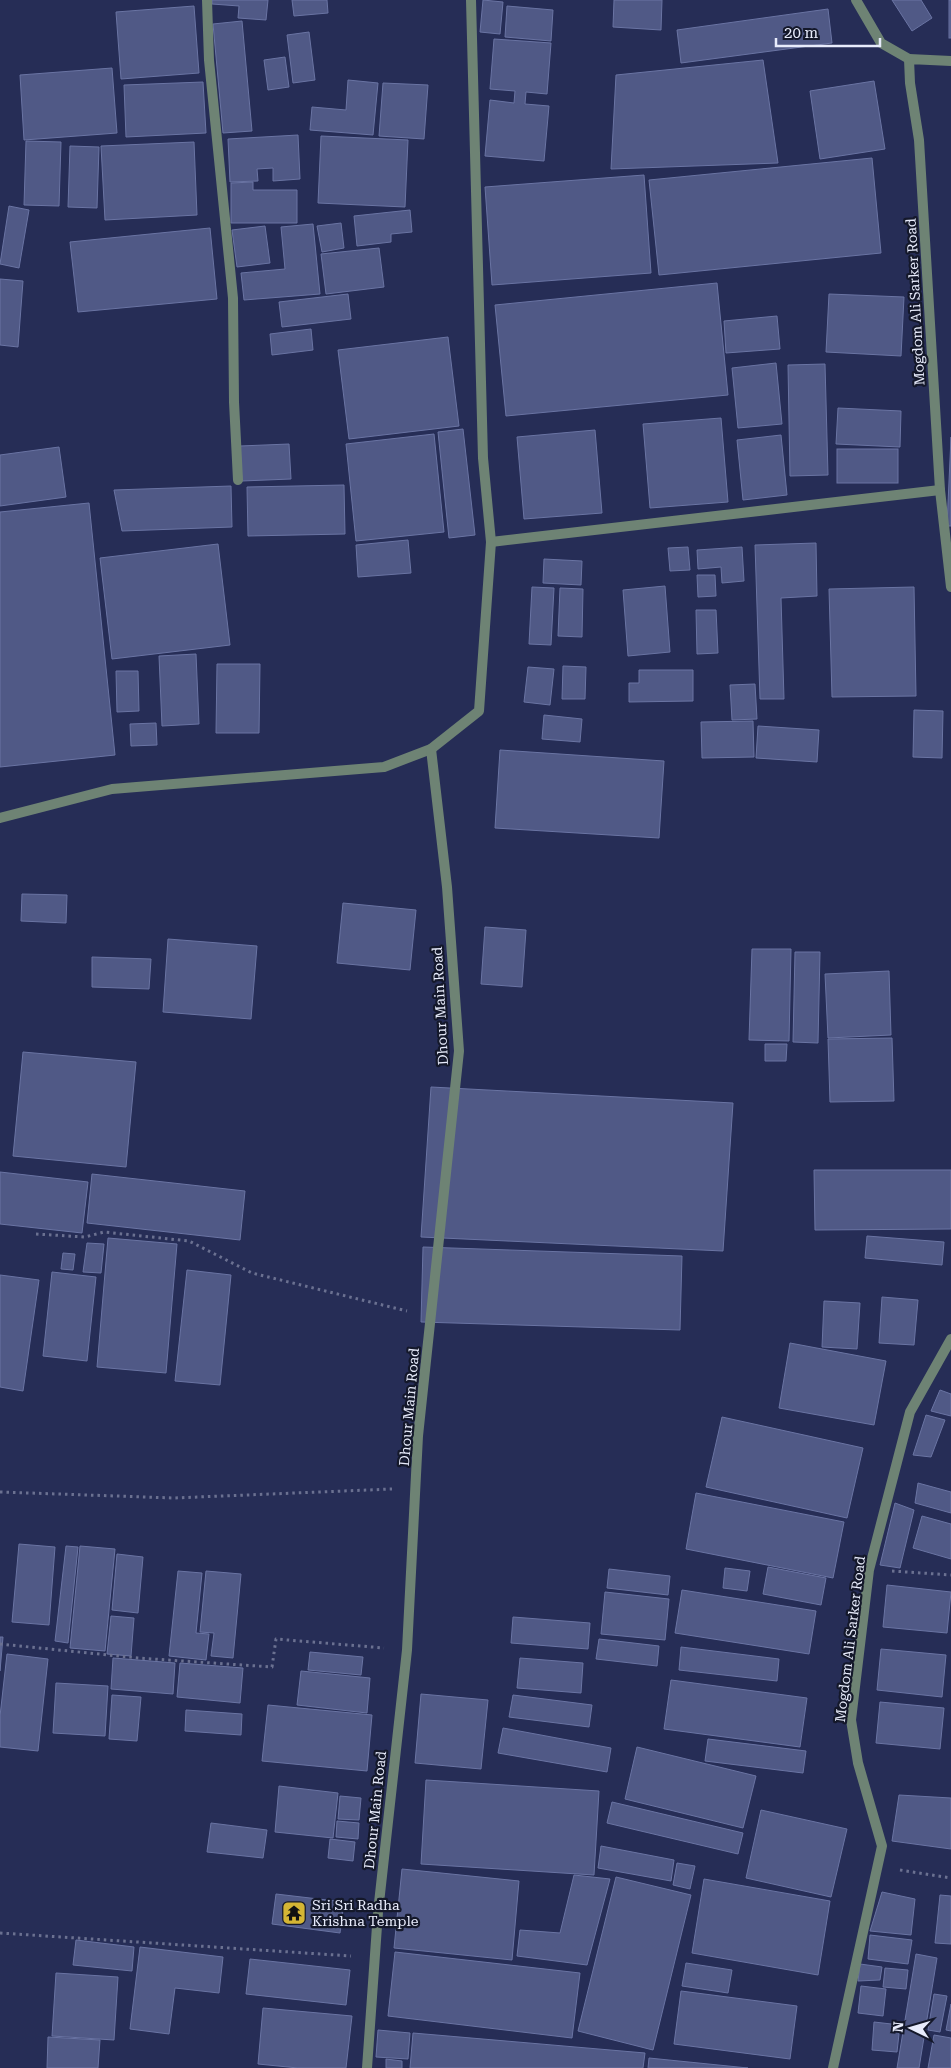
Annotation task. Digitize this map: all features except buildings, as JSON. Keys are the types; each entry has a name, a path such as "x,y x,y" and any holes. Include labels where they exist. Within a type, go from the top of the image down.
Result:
{"street":[{"path":"208,0 209,60 233,298 234,402 238,480"},
{"path":"0,818 112,789 384,767 431,749 479,711 491,542 483,458 471,0"},
{"path":"856,0 881,42 909,59 951,61"},
{"name":"Mogdom Ali Sarker Road","path":"909,59 910,83 919,140 940,490 951,587"},
{"path":"491,542 940,490"},
{"name":"Dhour Main Road","path":"367,2068 374,1958 407,1650 418,1436 460,1051 447,887 431,749"},
{"name":"Mogdom Ali Sarker Road","path":"833,2068 882,1846 858,1763 851,1720 869,1570 910,1412 951,1339"}],"path":[{"path":"36,1234 85,1237 104,1232 189,1241 252,1273 432,1317"},
{"path":"0,1492 174,1498 416,1488"},
{"path":"869,1570 951,1575"},
{"path":"0,1644 138,1658 272,1667 276,1639 407,1650"},
{"path":"877,1867 951,1878"},
{"path":"0,1933 374,1958"}],"place":[{"name":"Sri Sri Radha Krishna Temple","path":"294,1913"}]}
